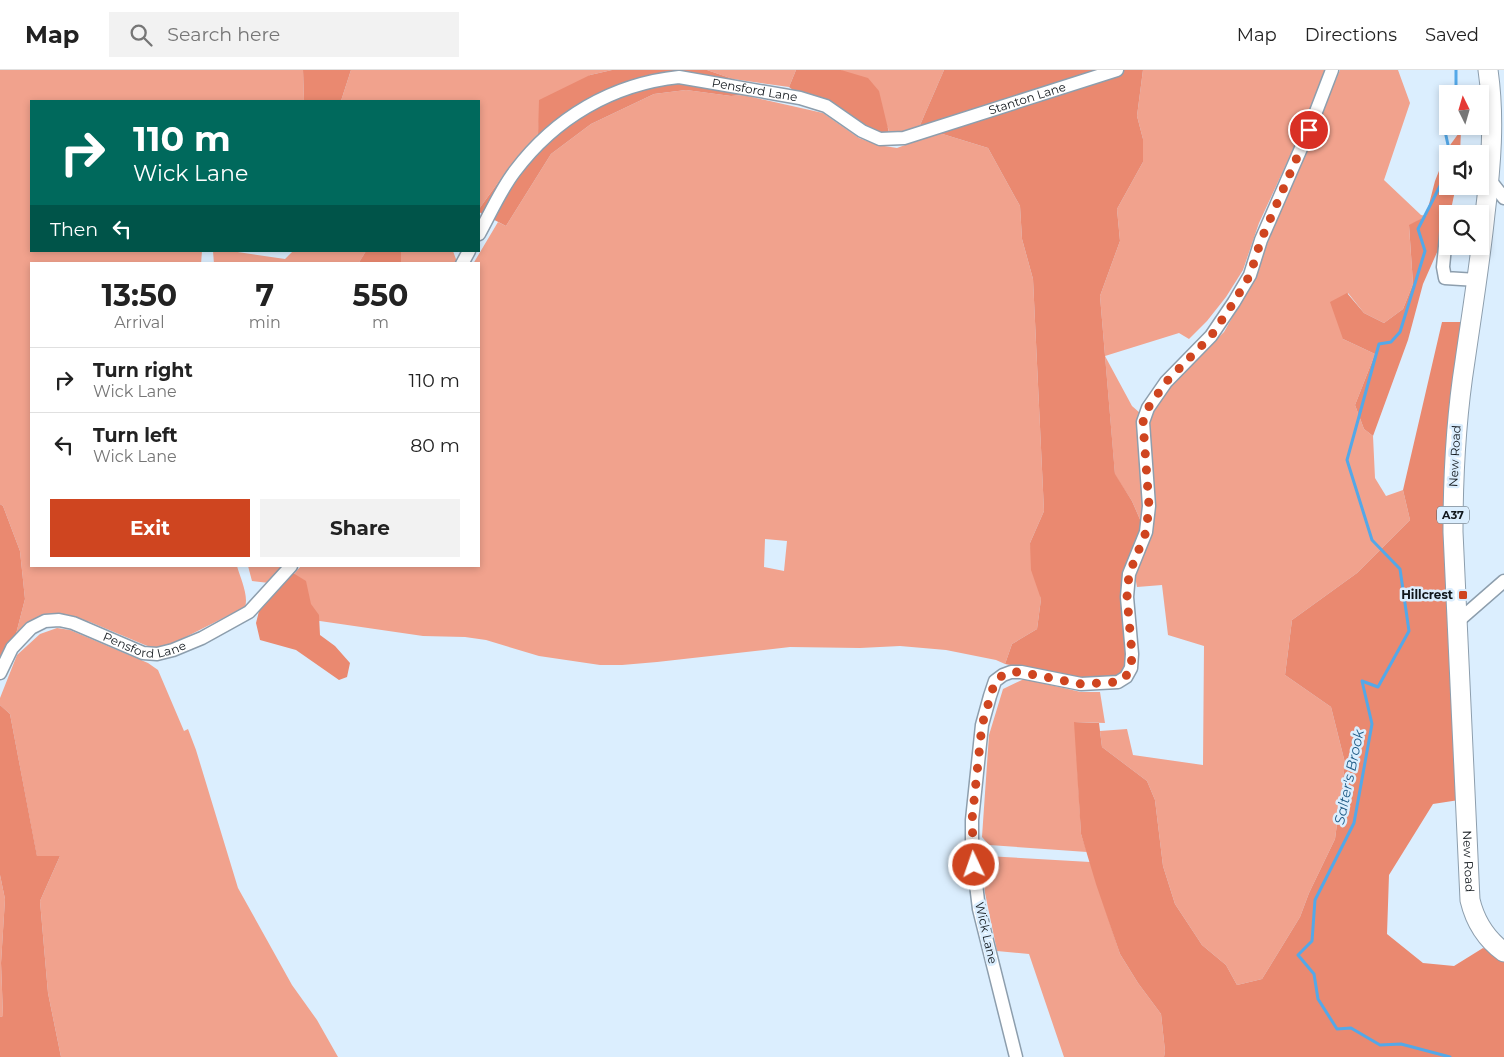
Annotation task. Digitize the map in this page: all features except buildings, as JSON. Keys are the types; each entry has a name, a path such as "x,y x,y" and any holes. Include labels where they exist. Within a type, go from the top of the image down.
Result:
{"highway":[{"name":"New Road","path":"1488,70 1492,119 1489,179"},
{"name":"New Road","path":"1487,195 1455,446 1453,532 1470,900 1481,928 1504,952"}],"street":[{"name":"Stanton Lane","path":"937,128 1117,70"},
{"name":"Wick Lane","path":"1016,1057 979,909 972,850 972,820 982,725 995,681 1011,672 1020,672 1081,684 1118,682 1126,676 1131,668 1132,654 1127,597 1129,574 1146,532 1149,506 1143,422 1148,408 1166,382 1211,336 1250,275 1261,240 1309,130 1332,70"},
{"name":"Pensford Lane","path":"480,232 514,172 535,146 568,118 597,100 637,85 660,79 679,77 800,98 826,106 862,131 880,139 904,138 937,128"},
{"path":"1489,179 1504,198"},
{"path":"1444,255 1443,267 1445,278 1477,280"},
{"name":"Pensford Lane","path":"0,673 12,648 32,628 45,621 59,620 73,623 142,652 157,654 173,650 202,638 249,612 290,567"},
{"path":"1458,622 1504,581"}],"shaded area":[{"path":"0,70 303,70 304,100 30,100 30,252 202,252 201,262 30,262 30,567 237,567 245,592 245,607 166,647 157,649 90,622 68,616 29,623 16,634 25,599 20,551 3,506 0,504"},
{"path":"303,70 351,70 341,100 304,100"},
{"path":"351,70 612,70 590,75 539,122 538,135 510,166 480,208 480,100 341,100"},
{"path":"612,70 707,70 733,79 743,95 731,96 686,90 654,94 591,124 551,154 506,226 480,213 480,208 510,166 538,135 539,100 590,75"},
{"path":"707,70 796,70 789,87 733,79"},
{"path":"796,70 841,70 868,78 879,91 890,137 881,137 801,96 789,87"},
{"path":"841,70 944,70 917,132 890,137 888,128"},
{"path":"944,70 1112,70 917,132"},
{"path":"1121,70 1143,70 1137,116 1143,139 1143,162 1117,209 1120,241 1100,296 1115,474 1132,501 1142,524 1124,570 1121,594 1127,666 1116,678 1080,679 1005,664 1012,644 1037,629 1041,599 1031,570 1030,543 1044,511 1033,279 1022,239 1020,206 988,148 936,132"},
{"path":"1143,70 1327,70 1302,130 1259,223 1243,270 1226,297 1207,321 1189,339 1179,333 1105,356 1100,296 1120,241 1117,209 1143,162 1143,139 1137,116"},
{"path":"1340,70 1398,70 1410,103 1384,180 1421,215 1426,216 1409,226 1413,284 1403,309 1384,323 1364,313 1348,293 1343,339 1375,354 1355,405 1364,429 1373,436 1375,478 1386,496 1403,490 1410,520 1357,573 1292,620 1285,675 1331,707 1345,763 1335,839 1309,893 1300,917 1262,979 1237,985 1226,965 1202,945 1175,904 1163,866 1155,800 1147,781 1102,747 1100,731 1127,729 1133,755 1203,765 1204,646 1168,635 1162,585 1137,587 1134,571 1150,534 1148,423 1155,407 1176,379 1224,332 1254,279"},
{"path":"686,90 731,96 743,95 823,113 859,138 878,145 897,148 936,132 988,148 1020,206 1022,239 1033,279 1044,511 1030,543 1041,599 1037,629 1012,644 1005,664 996,660 946,650 900,646 860,648 790,647 657,662 600,665 539,656 486,640 465,637 423,636 313,620 293,575 300,567 480,567 480,262 474,262 498,222 506,226 551,154 591,124 654,94","holes":["765,539 787,541 784,571 764,567"]},
{"path":"1457,135 1461,135 1460,145 1450,145"},
{"path":"1439,171 1439,195 1454,195 1452,205 1439,205 1439,248 1423,284 1408,340 1373,436 1364,429 1355,405 1375,354 1343,339 1330,302 1347,293 1364,313 1384,323 1403,309 1413,284 1409,225 1426,216"},
{"path":"213,252 238,252 285,259 292,252 365,252 359,262 214,262"},
{"path":"365,252 401,252 401,262 359,262"},
{"path":"401,252 453,252 457,262 401,262"},
{"path":"1442,322 1462,322 1459,800 1433,804 1389,875 1387,934 1423,963 1454,966 1483,948 1504,957 1504,1057 1164,1057 1161,1014 1120,954 1081,834 1074,722 1099,723 1102,747 1147,781 1155,800 1163,866 1175,904 1202,945 1226,965 1237,985 1262,979 1300,917 1309,893 1335,839 1345,763 1331,707 1285,675 1292,620 1357,573 1410,520 1403,490"},
{"path":"1105,356 1132,406 1140,413 1145,503 1142,524 1132,501 1115,475"},
{"path":"0,504 3,506 20,551 25,599 16,634 0,657"},
{"path":"248,567 281,567 269,583 252,581"},
{"path":"293,573 306,581 311,604 319,615 320,635 335,646 350,663 347,677 339,680 296,650 260,640 256,623 259,611"},
{"path":"57,628 70,630 148,663 158,670 184,731 188,729 196,750 238,888 292,985 317,1020 338,1057 61,1057 48,993 40,901 60,856 37,857 10,714 0,705 0,698 17,655 40,634"},
{"path":"1024,679 1081,692 1100,692 1105,723 1075,722 1081,834 1087,852 989,845 982,837 989,735 1003,689"},
{"path":"0,705 10,714 37,856 60,856 40,901 48,993 61,1057 0,1057 0,1017 3,1016 1,963 5,899 0,875"},
{"path":"986,856 1090,862 1120,954 1161,1014 1164,1057 1064,1057 1029,954 997,951 985,893 981,860"},
{"path":"0,875 5,899 1,963 3,1016 0,1017"}],"waterway":[{"name":"Salter's Brook","path":"1456,70 1456,85"},
{"name":"Salter's Brook","path":"1446,135 1448,145"},
{"name":"Salter's Brook","path":"1439,188 1418,229 1425,251 1400,332 1391,342 1379,344 1347,460 1372,540 1400,569 1409,631 1378,687 1362,681 1372,724 1354,823 1315,900 1312,941 1298,955 1314,974 1318,999 1337,1029 1351,1028 1380,1045 1401,1044 1450,1057"}],"place":[{"name":"Hillcrest","path":"1463,595"}],"route":[{"path":"974,865 972,820 982,725 995,681 1011,672 1020,672 1081,684 1118,682 1126,676 1131,668 1132,654 1127,597 1129,574 1146,532 1149,506 1143,422 1148,408 1166,382 1211,336 1250,275 1261,240 1309,130"}]}
